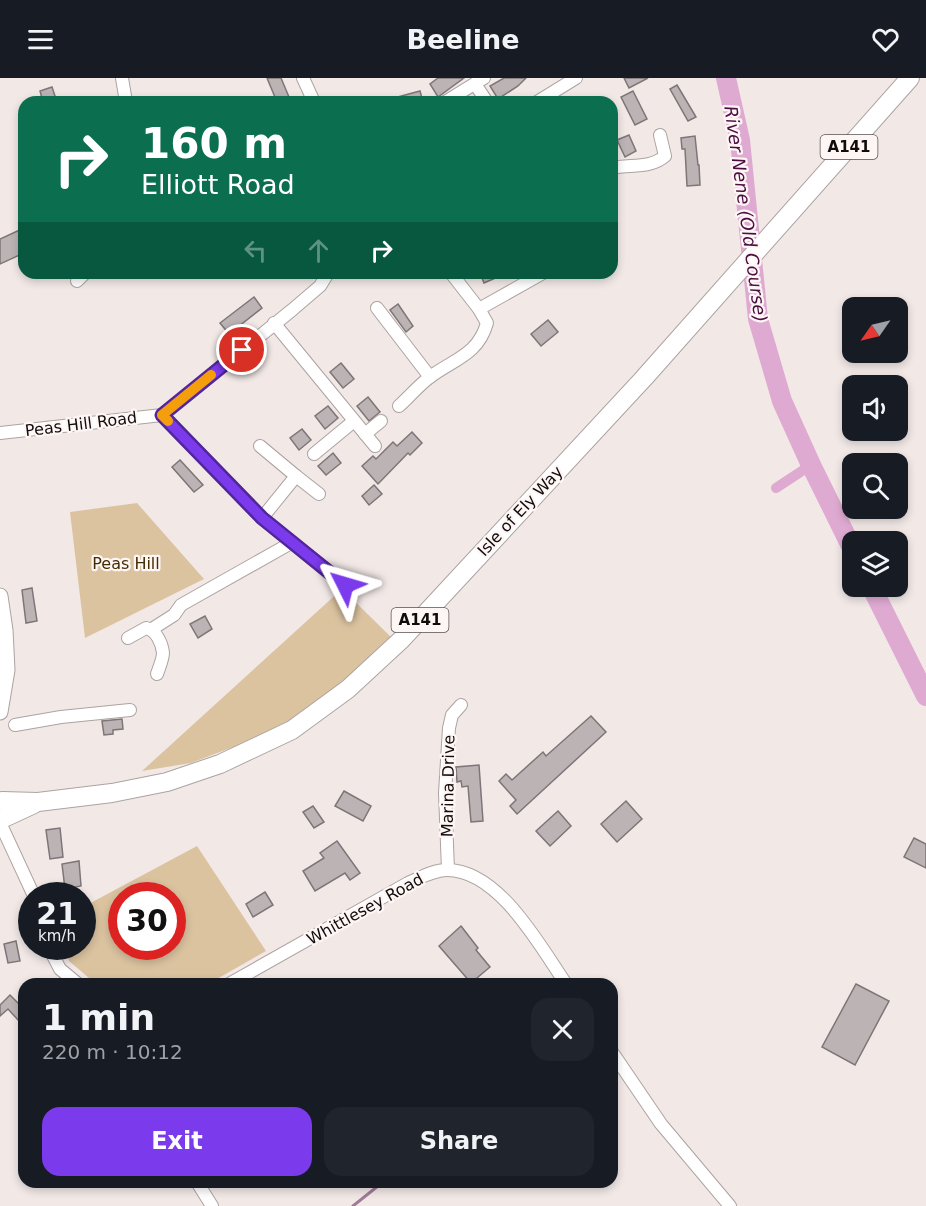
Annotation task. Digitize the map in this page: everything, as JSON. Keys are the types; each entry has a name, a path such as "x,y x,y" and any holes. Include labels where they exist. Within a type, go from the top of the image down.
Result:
{"highway":[{"name":"Isle of Ely Way","path":"2,815 38,802 112,793 167,782 220,764 292,730 348,689 401,640 644,378 910,78"}],"main road":[{"path":"0,596 5,630 0,712"}],"street":[{"path":"122,78 125,96"},
{"path":"303,78 311,96"},
{"path":"547,96 576,78"},
{"path":"455,96 480,81 485,96"},
{"path":"618,168 658,162 665,156 660,135"},
{"path":"324,279 320,286 162,415 262,518 345,585"},
{"path":"399,406 430,377 476,346 483,336 487,323 456,279"},
{"path":"479,309 532,279"},
{"path":"377,308 430,377"},
{"path":"274,323 375,446"},
{"name":"Peas Hill Road","path":"0,433 162,415"},
{"path":"314,454 354,421"},
{"path":"365,434 381,421"},
{"path":"260,447 319,494"},
{"path":"262,518 296,476"},
{"path":"152,629 174,615 181,605 291,543"},
{"path":"128,638 146,628 152,629 157,635 163,653 157,674"},
{"name":"Marina Drive","path":"448,870 445,793 449,728 452,715 461,705"},
{"path":"15,724 130,710"},
{"path":"2,815 17,862 27,882"},
{"path":"0,848 17,862"},
{"path":"448,870 481,879 499,894 522,921 562,978"},
{"name":"Whittlesey Road","path":"240,978 408,883 434,872 448,870"},
{"path":"54,960 63,978"},
{"path":"618,1061 661,1124 730,1206"},
{"path":"201,1188 212,1206"}],"green space":[{"name":"Peas Hill","path":"137,503 204,579 85,638 70,512"},
{"path":"342,589 391,637 336,687 288,721 241,744 191,763 142,771"},
{"path":"197,846 266,951 219,978 89,978 69,961 96,960 96,900 108,894 108,960 186,960 186,882 130,882"}],"building":[{"path":"267,78 281,78 289,96 274,96"},
{"path":"438,78 464,78 439,96 430,84"},
{"path":"504,78 526,78 503,96 496,96 490,86"},
{"path":"624,78 648,78 629,88"},
{"path":"677,85 696,117 688,121 670,89"},
{"path":"52,87 55,96 41,96 40,91"},
{"path":"420,91 421,96 401,96"},
{"path":"633,91 647,119 635,125 621,97"},
{"path":"629,135 636,151 625,157 618,140"},
{"path":"695,136 700,185 687,186 685,149 682,149 681,138"},
{"path":"18,231 18,256 0,264 0,239"},
{"path":"254,297 262,308 229,334 220,323"},
{"path":"398,304 413,326 406,332 390,310"},
{"path":"548,320 558,332 541,346 531,334"},
{"path":"341,363 354,379 343,388 330,372"},
{"path":"368,397 380,412 369,421 357,406"},
{"path":"328,406 338,418 325,429 315,416"},
{"path":"302,429 311,440 299,450 290,438"},
{"path":"412,432 422,443 410,455 408,453 378,484 362,466 373,456 376,459 393,442 397,446"},
{"path":"333,453 341,463 326,475 318,466"},
{"path":"180,460 203,485 194,492 172,467"},
{"path":"374,485 382,494 369,505 362,496"},
{"path":"32,588 37,621 26,623 22,590"},
{"path":"205,616 212,629 198,638 190,624"},
{"path":"591,716 606,732 517,814 510,806 516,800 499,781 506,774 512,780 543,752 546,756"},
{"path":"122,719 123,729 113,730 113,734 104,735 102,721"},
{"path":"479,765 483,821 471,822 468,786 462,787 461,781 457,782 456,767"},
{"path":"344,791 371,806 363,821 335,806"},
{"path":"626,801 642,819 617,842 601,824"},
{"path":"313,806 324,822 314,828 303,812"},
{"path":"558,811 571,826 550,846 536,831"},
{"path":"60,828 63,857 50,859 46,830"},
{"path":"914,838 926,844 926,868 904,857"},
{"path":"337,841 360,873 350,880 345,873 315,891 303,871 324,858 320,853"},
{"path":"79,861 81,882 64,882 62,864"},
{"path":"265,892 273,905 253,917 246,904"},
{"path":"461,926 490,967 477,978 467,978 439,946"},
{"path":"16,941 20,961 8,963 4,944"},
{"path":"856,984 889,1001 855,1065 822,1047"},
{"path":"10,995 18,1003 18,1020 8,1009 0,1016 0,1005"}],"waterway":[{"name":"River Nene (Old Course)","path":"726,78 740,140 758,319 782,401 844,531"},
{"path":"776,488 811,465"},
{"name":"River Nene (Old Course)","path":"876,597 926,696"},
{"path":"353,1206 376,1188"}],"slow traffic":[{"path":"168,421 162,415 211,375"}],"route":[{"path":"242,350 162,415 262,518 345,585"}]}
